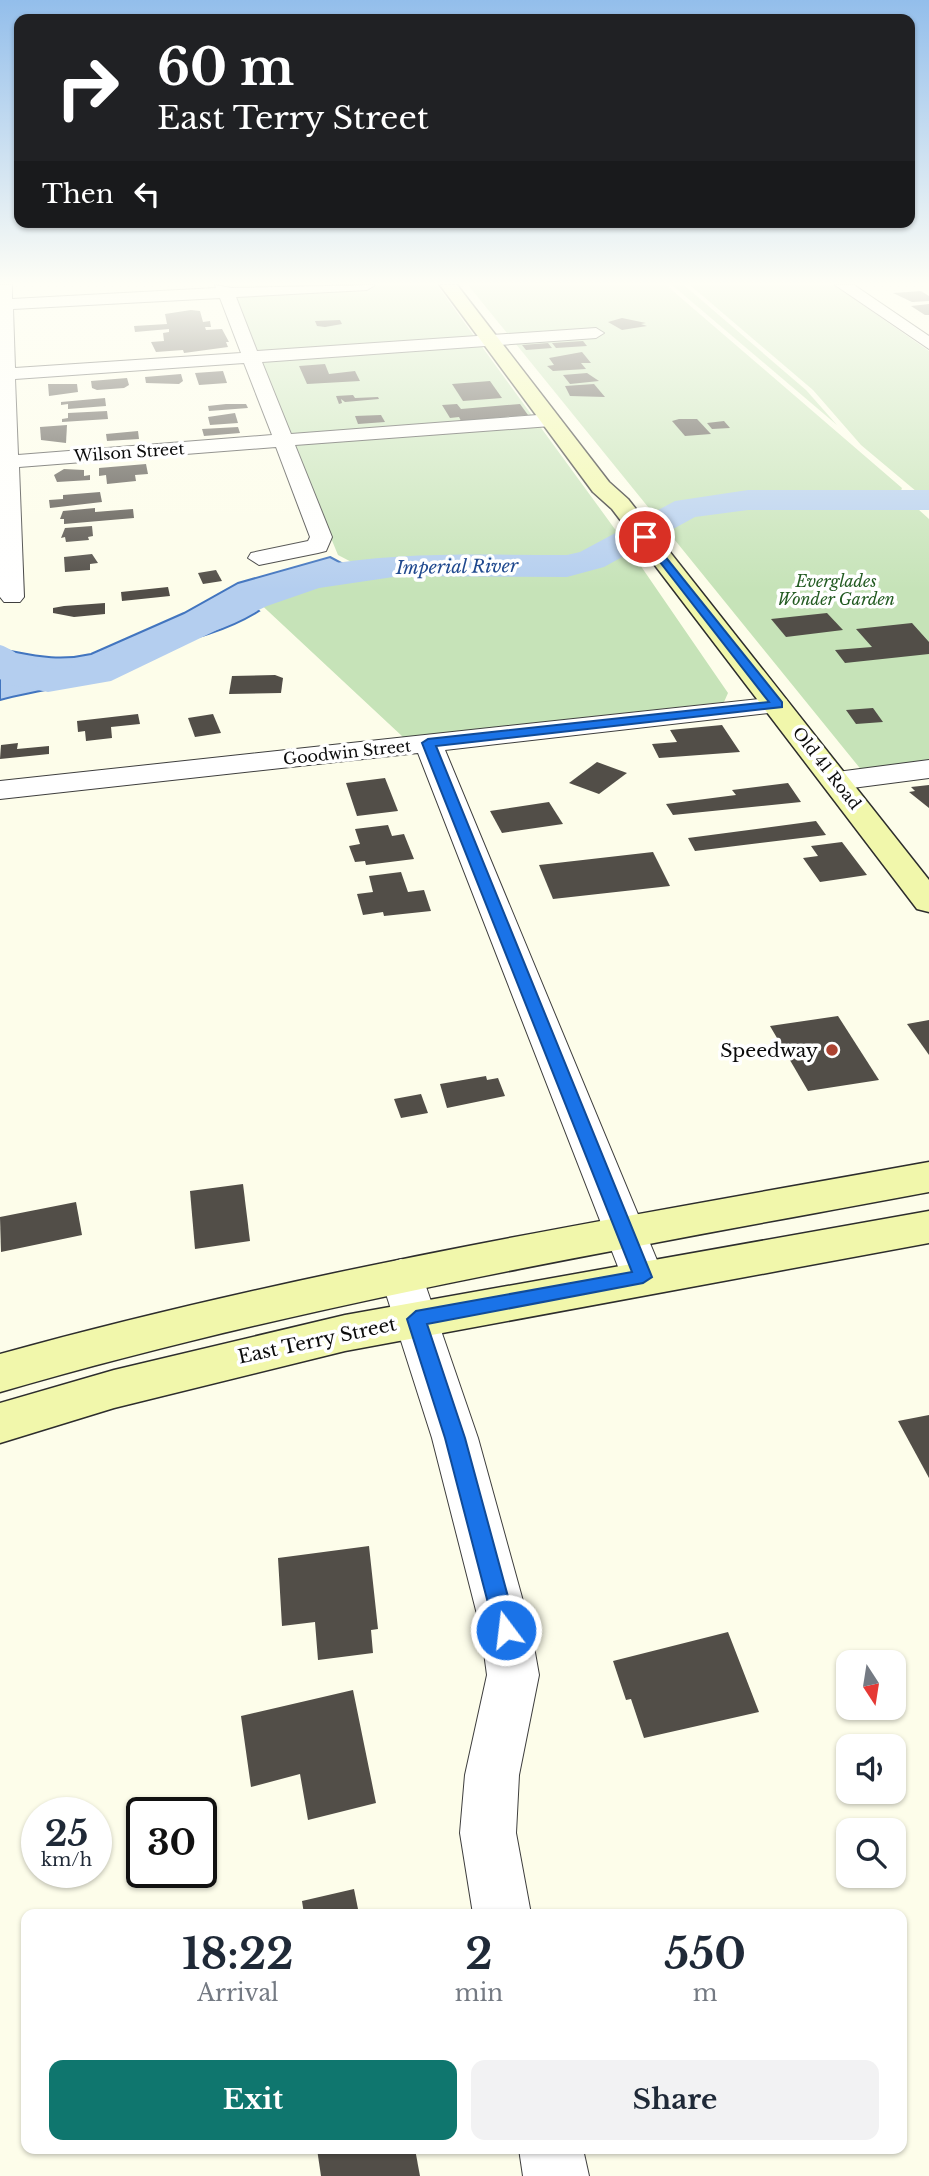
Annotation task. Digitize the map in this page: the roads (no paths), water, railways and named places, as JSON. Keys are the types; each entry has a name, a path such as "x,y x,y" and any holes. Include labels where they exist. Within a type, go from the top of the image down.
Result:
{"street":[{"path":"7,387 4,462 12,597"},
{"path":"259,558 318,545 321,537 263,387"},
{"name":"Old 41 Road","path":"528,387 601,488 620,504 929,902"},
{"name":"Old 41 Road","path":"534,387 615,486 620,504"},
{"name":"Wilson Street","path":"4,462 551,420"},
{"name":"Goodwin Street","path":"0,790 778,705"},
{"path":"428,743 643,1277"},
{"path":"836,781 929,769"},
{"path":"0,1373 183,1323 409,1297 625,1233 929,1177"},
{"name":"East Terry Street","path":"0,1423 409,1297 643,1277 929,1227"},
{"path":"409,1297 455,1438 506,1630 513,1675 492,1775 488,1833 501,1909"},
{"path":"552,2154 556,2176"}],"water":[{"path":"330,557 349,567 308,575 247,595 245,599 259,611 231,626 133,654 64,685 0,700 0,649 56,658 91,654 184,613 238,583"}],"waterway":[{"name":"Imperial River","path":"0,657 20,676 48,680 97,673 254,598 313,578 400,565 567,566 592,560 687,508 748,500 929,500"}],"place":[{"name":"Speedway","path":"832,1050"}],"park label":[{"name":"Everglades Wonder Garden","path":"836,590"}]}
